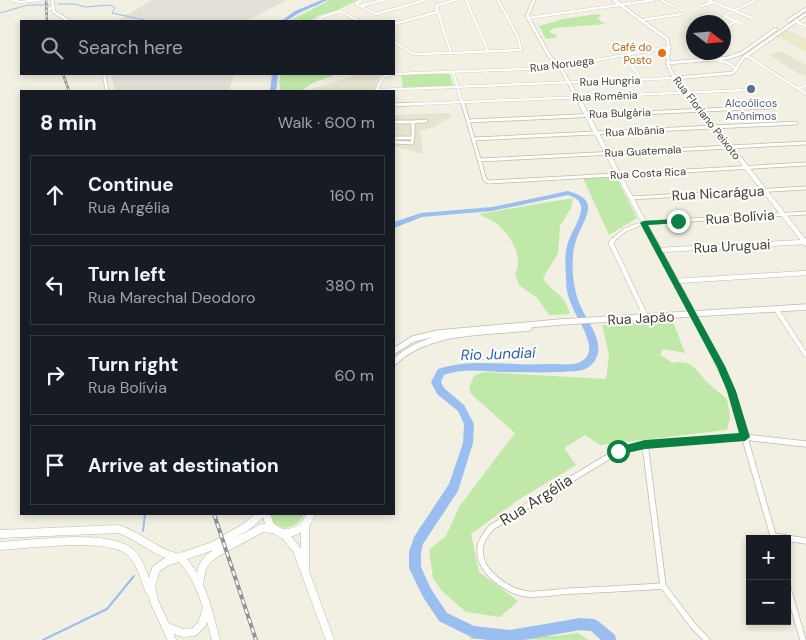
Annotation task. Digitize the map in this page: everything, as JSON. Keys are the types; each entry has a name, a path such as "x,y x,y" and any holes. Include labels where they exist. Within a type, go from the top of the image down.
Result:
{"street":[{"path":"12,0 17,2 40,0"},
{"path":"52,0 54,14 67,20"},
{"path":"361,0 356,4 376,14 426,0"},
{"path":"360,6 383,0"},
{"path":"451,53 436,6 455,0"},
{"path":"466,0 488,52"},
{"path":"395,43 414,54 522,49 518,37 498,0"},
{"path":"534,0 528,12 528,18 550,57 560,67 569,82 643,223 676,281 732,391 773,535"},
{"path":"614,0 667,39 670,47"},
{"path":"528,18 654,0"},
{"path":"661,0 674,7"},
{"path":"708,0 752,18"},
{"path":"742,24 724,16 756,0"},
{"path":"702,6 713,2"},
{"path":"45,11 52,8"},
{"path":"776,34 774,32 806,9"},
{"path":"319,20 339,11 357,20"},
{"path":"395,24 437,12"},
{"path":"796,20 794,19 801,12"},
{"path":"642,20 682,14"},
{"path":"768,38 806,14"},
{"path":"796,20 806,26"},
{"path":"731,24 735,21"},
{"path":"667,63 717,60 728,63 737,69 740,60 786,23"},
{"path":"731,57 738,56 763,42"},
{"name":"Rua Noruega","path":"395,74 560,67 670,47"},
{"name":"Rua Floriano Peixoto","path":"670,47 667,63 676,78 806,242"},
{"path":"624,55 641,79"},
{"path":"746,55 806,94"},
{"name":"Rua Hungria","path":"395,90 728,75 734,74 737,69"},
{"path":"454,72 480,160"},
{"path":"104,75 107,90"},
{"name":"Rua Noruega","path":"377,90 385,75"},
{"path":"798,89 806,85"},
{"name":"Rua Romênia","path":"395,105 747,90"},
{"name":"Rua Bulgária","path":"468,121 772,106"},
{"path":"395,122 426,122"},
{"path":"395,142 412,143 413,122"},
{"name":"Rua Albânia","path":"474,139 796,123"},
{"path":"395,138 413,138"},
{"name":"Rua Guatemala","path":"480,160 806,143"},
{"name":"Rua Costa Rica","path":"480,160 486,180 491,182 806,164"},
{"name":"Rua Nicarágua","path":"630,198 806,188"},
{"name":"Rua Bolívia","path":"643,223 806,213"},
{"path":"643,223 630,227 614,238 611,243 646,317"},
{"name":"Rua Uruguai","path":"659,250 806,242"},
{"path":"676,281 806,273"},
{"name":"Rua Japão","path":"395,350 413,339 430,334 612,319 806,307"},
{"path":"776,309 806,355"},
{"name":"Rua Japão","path":"395,361 407,348 430,339 567,323"},
{"name":"Rua Argélia","path":"663,586 527,594 514,591 502,584 484,568 479,559 478,548 482,537 492,528 618,451 645,444 745,437 806,444"},
{"path":"645,444 663,586 694,627 707,640"},
{"path":"154,601 151,586 156,569 163,563 212,546 246,527 260,515"},
{"path":"266,515 267,522 273,530"},
{"path":"199,583 202,568 216,553 262,528 282,533 296,532 305,525 310,515"},
{"path":"305,525 305,575"},
{"path":"0,534 118,529 132,532 164,555 180,558 188,565 199,583 216,640"},
{"path":"282,533 296,550 330,640"},
{"path":"791,539 806,541"},
{"path":"0,546 103,542 120,545 136,559 172,640"},
{"path":"791,599 803,640"},
{"path":"167,627 180,636 187,637 196,633 204,623 207,607"}],"shaded area":[{"path":"152,0 287,0 248,20 119,20"},
{"path":"788,30 806,39 806,52 777,36"},
{"path":"780,51 806,65 806,76 797,73 770,55"},
{"path":"111,75 234,75 229,90 115,90"},
{"path":"356,75 378,75 379,81 365,81 378,82 374,90 309,90"},
{"path":"450,113 450,117 434,127 420,131 423,154 395,146 395,115"}],"green space":[{"path":"330,0 358,0 312,20 291,20"},
{"path":"598,14 601,16 597,18 605,24 554,28 549,32 557,35 555,38 546,39 539,26 563,19"},
{"path":"450,73 453,86 403,88 401,75"},
{"path":"281,75 334,75 315,82 302,90 281,90 279,82"},
{"path":"616,177 637,218 609,235 583,178"},
{"path":"573,198 571,208 560,226 558,253 543,278 564,301 570,314 549,315 537,298 519,285 515,274 518,261 517,254 507,234 496,223 479,214"},
{"path":"672,319 685,353 663,349 660,355 673,363 680,362 694,367 709,384 727,399 730,418 727,430 600,445 585,435 564,448 576,465 518,500 471,534 479,572 518,601 500,617 466,612 442,591 433,578 429,550 446,536 459,507 515,433 471,394 469,387 474,376 483,372 606,379 609,355 602,325"},
{"path":"269,515 303,515 295,525 287,528 274,524"},
{"path":"578,633 589,640 469,639 474,635 556,636"}],"waterway":[{"name":"Rio Jundiaí","path":"285,20 297,12 326,0"},
{"path":"58,4 75,4 85,7 111,5 115,8 112,13 144,20"},
{"path":"0,13 28,5 49,5"},
{"name":"Rio Jundiaí","path":"273,90 275,75"},
{"name":"Rio Jundiaí","path":"395,225 421,215 492,209 568,193 578,196 583,201 585,207 584,214 573,237 570,249 570,286 580,315 590,333 594,347 593,354 584,365 575,367 466,367 441,372 436,382 440,391 461,408 469,424 468,443 454,487 418,541 415,552 415,568 427,593 443,617 473,632 510,636 580,624 594,625 610,640"},
{"path":"143,531 145,515"},
{"path":"43,640 107,609 134,576"}],"railway":[{"path":"46,0 47,20"},
{"path":"63,75 69,90"},
{"path":"214,515 256,640"}],"place":[{"name":"Café do Posto","path":"662,53"},
{"name":"Alcoólicos Anônimos","path":"751,89"}],"route":[{"path":"618,451 645,444 745,437 732,391 676,281 643,223 678,221"}]}
